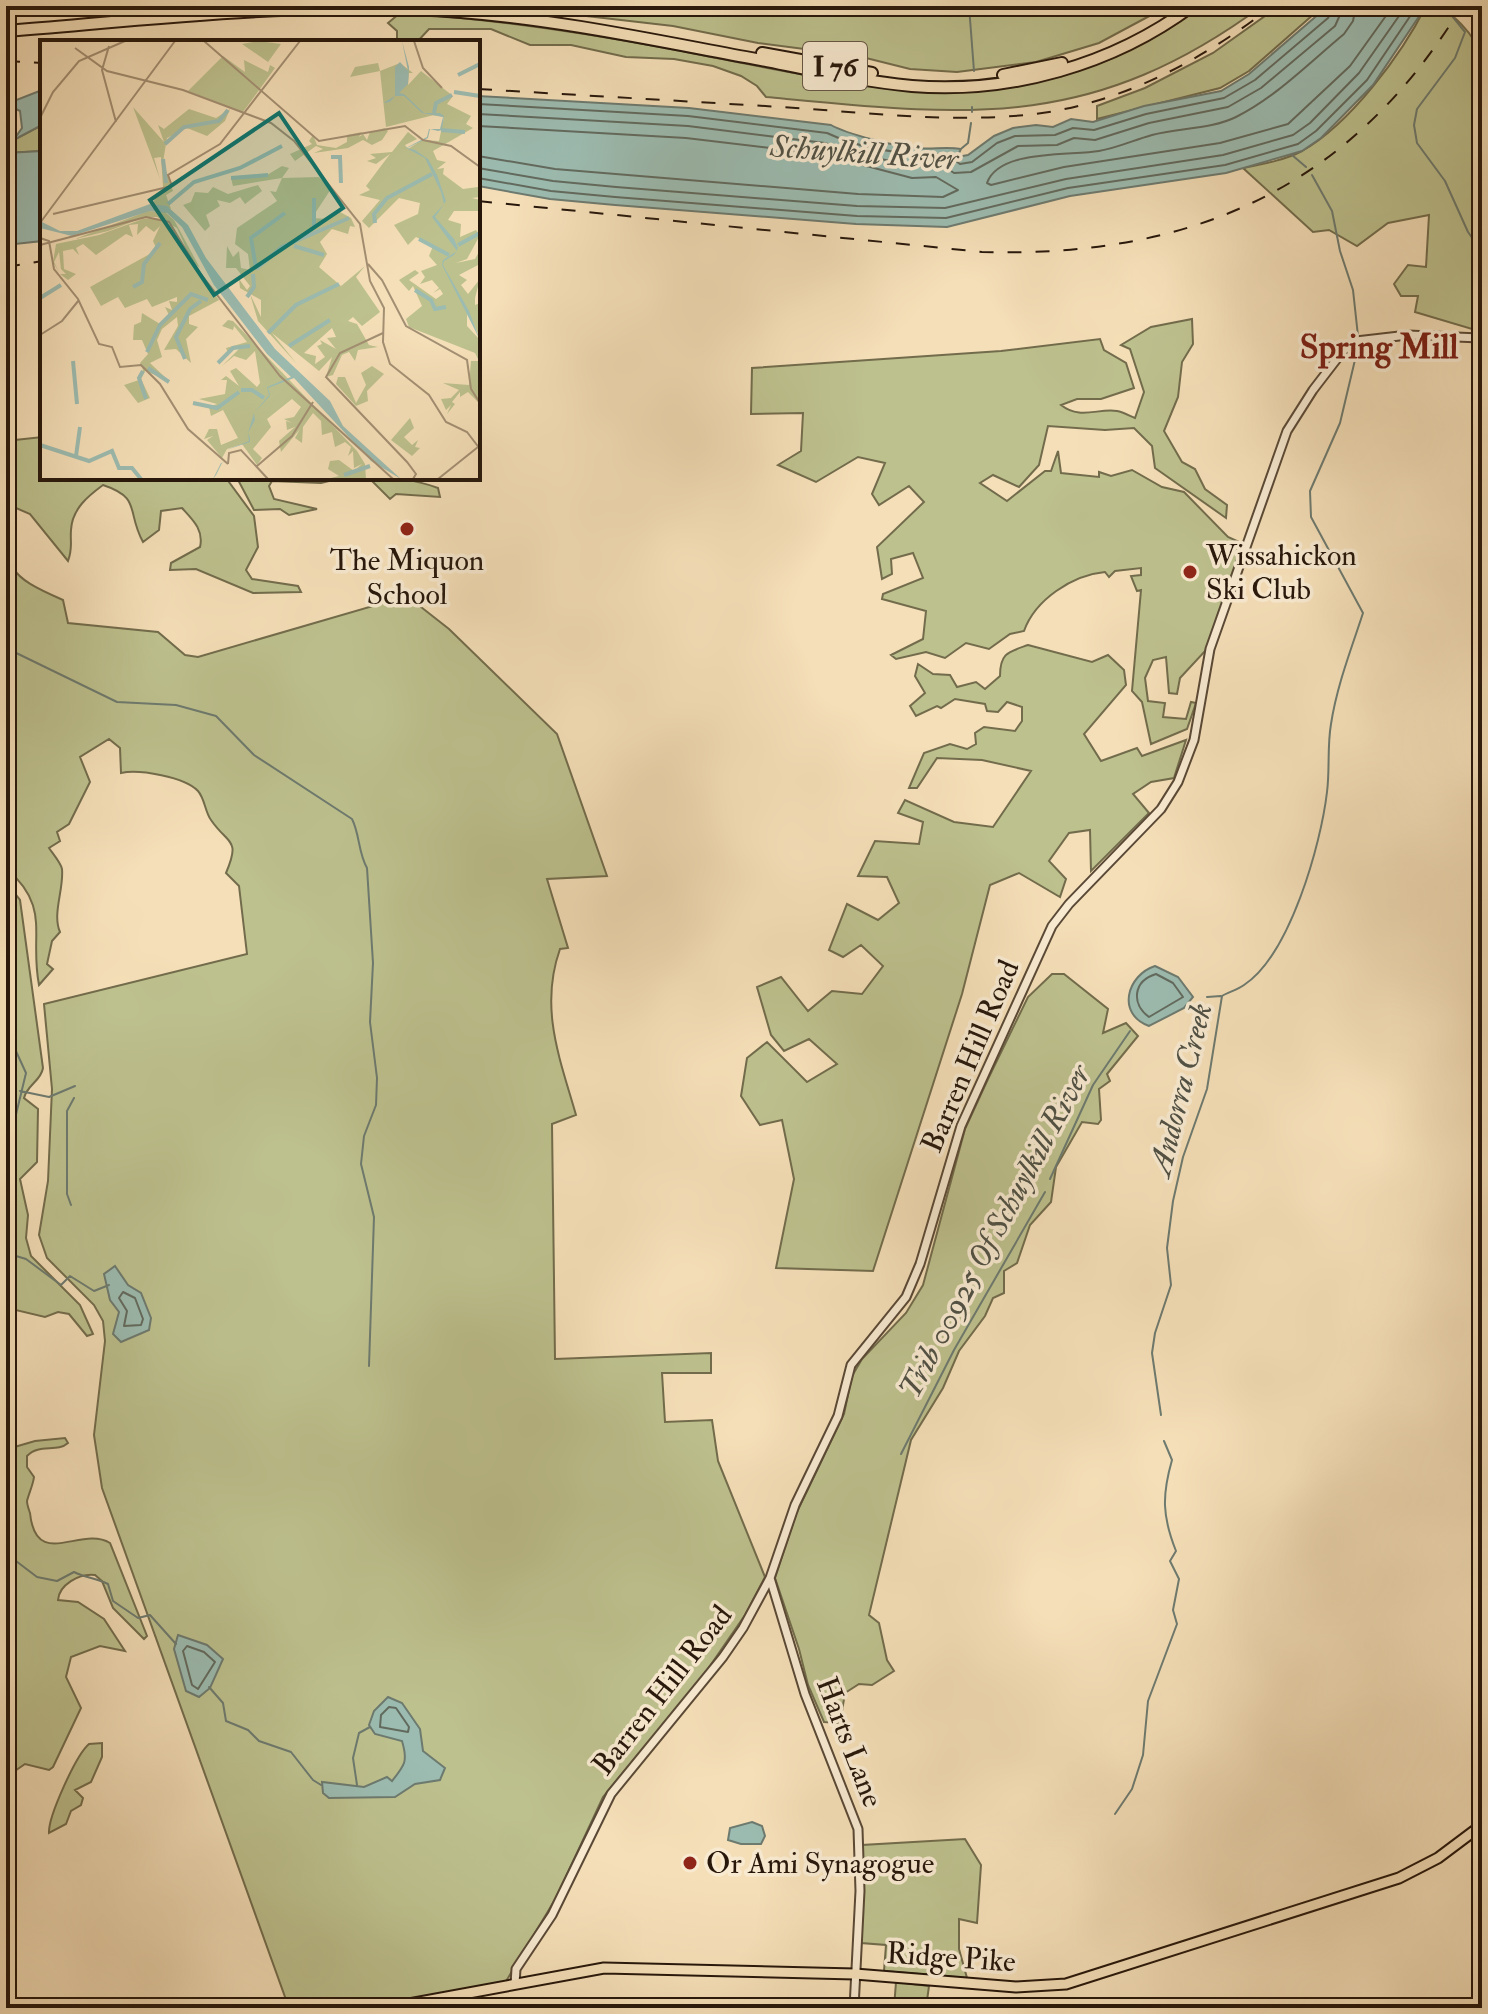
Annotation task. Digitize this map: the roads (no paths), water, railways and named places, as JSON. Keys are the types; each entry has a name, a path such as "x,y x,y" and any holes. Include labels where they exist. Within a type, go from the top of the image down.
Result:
{"highway":[{"name":"I 76","path":"6,31 28,26 269,6"},
{"name":"I 76","path":"476,6 525,11 877,74 938,80 1015,74 1067,62 1122,41 1182,6"},
{"name":"I 76","path":"6,24 28,26 291,11 439,10 568,24 832,73 937,87 1019,80 1072,68 1130,44 1192,6"}],"main road":[{"name":"Ridge Pike","path":"387,2008 604,1968 855,1974 1013,1987 1077,1982 1399,1878 1438,1858 1482,1825"}],"street":[{"name":"Barren Hill Road","path":"515,1984 516,1969 552,1915 611,1794 723,1657 770,1578 795,1505 838,1416 848,1370 906,1297 920,1264 961,1126 1046,937 1069,904 1161,809 1182,774 1194,740 1210,649 1287,431 1300,408 1348,345 1364,339 1408,335 1481,337"},
{"name":"Harts Lane","path":"770,1578 805,1694 856,1822 860,1891 854,2008"}],"water":[{"name":"Schuylkill River","path":"1328,6 1426,6 1373,85 1321,138 1302,151 1226,173 1070,196 947,227 856,224 615,205 550,199 480,186 480,96 689,108 831,125 897,145 961,149 957,157 968,155 994,136 1013,128 1036,125 1053,127 1071,119 1093,122 1144,106 1221,91 1249,74"},
{"path":"40,91 40,126 6,144 6,137 17,135 22,128 20,111 6,104"},
{"path":"40,151 40,241 6,245 6,153"},
{"path":"1155,966 1178,977 1193,997 1184,1008 1149,1026 1132,1013 1129,995 1138,977"},
{"path":"115,1266 128,1285 141,1293 151,1318 149,1330 121,1342 113,1334 119,1312 110,1300 104,1274"},
{"path":"178,1635 207,1645 223,1659 210,1688 199,1697 186,1691 174,1649"},
{"path":"388,1697 402,1703 420,1729 423,1751 445,1768 440,1780 415,1784 395,1797 329,1798 323,1793 322,1782 364,1787 387,1777 392,1781 402,1767 405,1753 402,1741 375,1734 369,1725 374,1711"},
{"path":"752,1822 762,1826 765,1836 761,1844 741,1844 728,1840 730,1828"}],"waterway":[{"path":"969,6 974,71"},
{"path":"1444,6 1465,32 1455,58 1417,109 1414,125 1417,143 1445,181 1468,232 1482,252"},
{"path":"972,107 972,112"},
{"name":"Schuylkill River","path":"962,148 968,143 971,123"},
{"name":"Andorra Creek","path":"1292,155 1306,167"},
{"name":"Andorra Creek","path":"1312,175 1332,211 1340,251 1353,290 1358,336"},
{"name":"Andorra Creek","path":"1161,1415 1152,1353 1155,1333 1171,1285 1167,1248 1173,1201 1183,1157 1207,1089 1222,996 1244,985 1261,970 1276,950 1300,897 1324,814 1334,710 1363,613 1311,517 1310,491 1340,423 1359,343"},
{"path":"6,648 117,702 176,705 216,716 254,755 352,819 367,868 373,963 370,1022 377,1078 376,1105 364,1136 361,1164 374,1217 369,1366"},
{"name":"Trib 00925 Of Schuylkill River","path":"1207,997 1221,996"},
{"name":"Trib 00925 Of Schuylkill River","path":"1050,1179 1093,1085 1130,1031"},
{"path":"6,1040 15,1049 26,1073 6,1156"},
{"path":"20,1091 49,1097 75,1086"},
{"path":"71,1205 67,1194 67,1111 74,1098"},
{"name":"Trib 00925 Of Schuylkill River","path":"901,1454 954,1350 1045,1192"},
{"path":"6,1253 26,1259 61,1285 70,1276 94,1291 109,1285"},
{"name":"Andorra Creek","path":"1115,1814 1132,1789 1143,1755 1148,1701 1177,1624 1173,1610 1179,1579 1170,1561 1176,1551 1165,1506 1172,1460 1164,1441"},
{"path":"6,1566 16,1561 37,1577 57,1581 74,1572 108,1584 113,1601 138,1618 150,1615 176,1644"},
{"path":"209,1687 223,1703 226,1721 248,1730 259,1741 291,1752 313,1780 321,1785"},
{"path":"357,1785 353,1758 359,1733 370,1727"}],"railway":[{"path":"480,89 903,116 964,118 1025,115 1092,102 1156,78 1217,45 1272,6"},
{"path":"480,201 982,252 1058,251 1130,242 1197,225 1259,200 1317,165 1370,122 1418,69 1462,6"},
{"path":"6,61 40,63"},
{"path":"6,267 40,261"}],"place":[{"name":"The Miquon School","path":"407,529"},
{"name":"Wissahickon Ski Club","path":"1190,572"},
{"name":"Or Ami Synagogue","path":"690,1863"}],"district":[{"name":"Spring Mill","path":"1379,346"}]}
